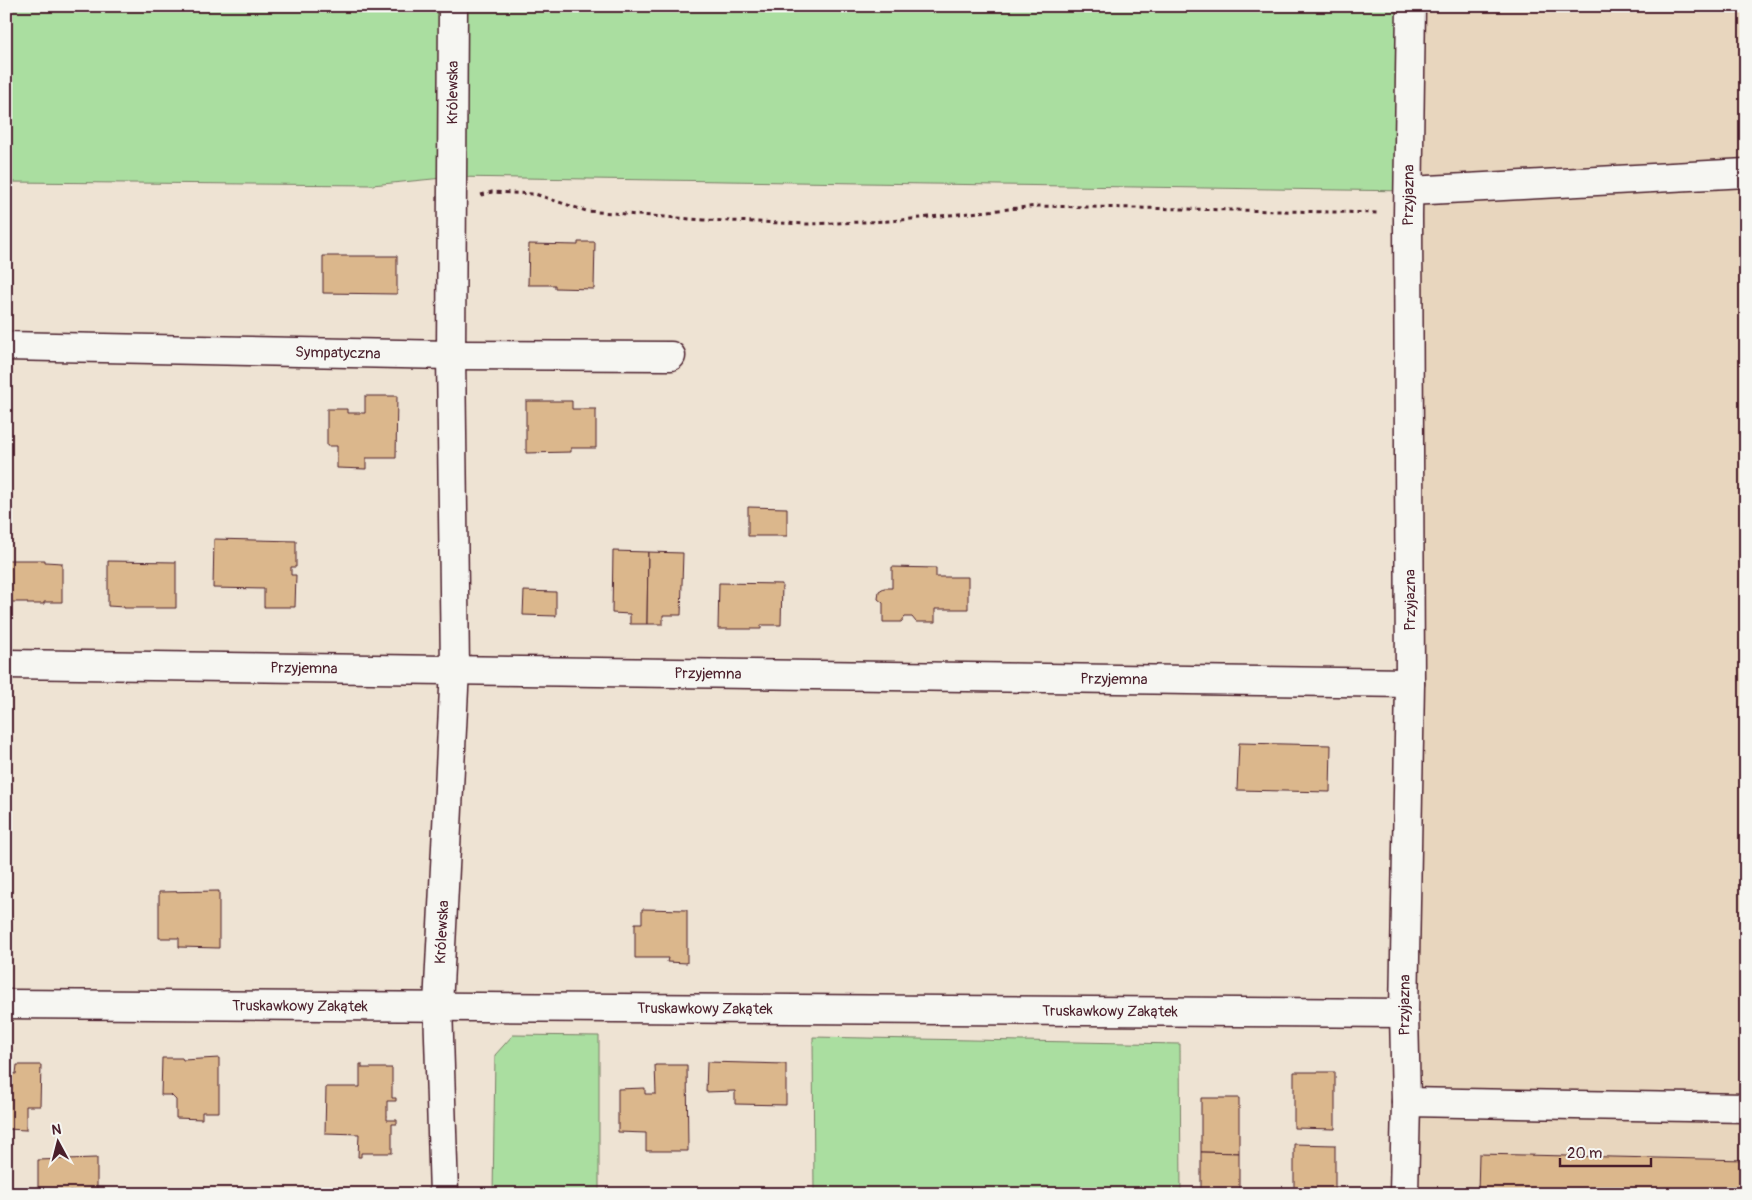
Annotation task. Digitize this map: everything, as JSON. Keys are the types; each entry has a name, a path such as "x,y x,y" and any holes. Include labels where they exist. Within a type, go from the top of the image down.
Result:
{"street":[{"name":"Królewska","path":"444,1194 438,1006 454,669 451,355 453,6"},
{"name":"Przyjazna","path":"1404,1194 1406,1102 1404,1013 1410,683 1410,6"},
{"path":"1409,203 1746,173"},
{"name":"Sympatyczna","path":"6,346 451,355 671,356"},
{"name":"Przyjemna","path":"6,664 1410,683"},
{"name":"Truskawkowy Zakątek","path":"6,1004 1404,1013"},
{"path":"1406,1102 1746,1108"}],"path":[{"path":"453,204 492,192 535,194 586,210 704,220 808,224 891,221 1038,206 1375,212 1409,203"}],"shaded area":[{"path":"1414,6 1746,6 1746,1194 1404,1194"}],"green space":[{"path":"6,6 1411,6 1409,191 453,177 372,185 6,182"},
{"path":"513,1035 599,1036 599,1194 493,1194 495,1055"},
{"path":"813,1037 1180,1044 1181,1194 814,1194"}],"building":[{"path":"578,242 595,242 594,289 555,288 555,285 528,285 529,244 578,245"},
{"path":"323,256 397,256 397,294 323,293"},
{"path":"365,396 397,396 396,458 366,458 366,469 337,468 337,446 327,446 327,409 347,409 347,413 365,413"},
{"path":"526,401 572,401 572,409 596,409 596,448 571,448 571,452 526,453"},
{"path":"748,507 787,508 787,536 748,536"},
{"path":"214,539 296,541 296,567 291,567 291,575 296,575 295,607 264,607 264,589 213,588"},
{"path":"613,551 648,552 647,624 630,624 630,614 612,613"},
{"path":"648,552 683,553 681,615 663,615 663,624 647,624"},
{"path":"6,560 45,560 45,562 62,563 62,602 27,604 27,602 7,602 6,604"},
{"path":"108,561 176,562 176,608 124,608 108,606"},
{"path":"892,567 936,568 936,577 968,577 968,609 935,609 935,622 916,622 912,617 905,617 901,622 883,622 883,603 878,599 879,591 884,588 892,588"},
{"path":"719,583 782,584 781,625 761,625 761,629 718,629"},
{"path":"524,591 556,592 556,616 523,615"},
{"path":"1239,743 1331,745 1330,792 1237,790"},
{"path":"219,891 219,948 179,947 179,938 159,938 159,892"},
{"path":"642,909 687,910 687,963 667,962 668,958 635,958 635,923 642,923"},
{"path":"162,1058 182,1058 183,1060 219,1058 219,1112 202,1112 202,1119 176,1118 176,1100 171,1095 161,1095"},
{"path":"707,1062 786,1064 786,1105 735,1104 735,1091 706,1092"},
{"path":"360,1064 362,1064 362,1068 392,1068 392,1098 396,1098 396,1101 387,1101 387,1120 397,1120 397,1124 392,1124 392,1153 361,1153 361,1157 358,1157 359,1134 325,1133 326,1087 360,1087"},
{"path":"17,1065 41,1065 40,1106 26,1106 26,1130 6,1129 6,1073 16,1074"},
{"path":"655,1065 687,1065 688,1151 646,1151 646,1133 618,1132 618,1089 645,1088 645,1094 656,1094"},
{"path":"1294,1072 1335,1072 1335,1129 1294,1128"},
{"path":"1201,1098 1239,1098 1239,1153 1201,1152"},
{"path":"1294,1144 1335,1145 1335,1194 1294,1194"},
{"path":"1201,1152 1239,1153 1239,1194 1201,1194"},
{"path":"1479,1154 1746,1160 1746,1194 1478,1194"},
{"path":"97,1158 97,1192 38,1191 38,1160"}]}
